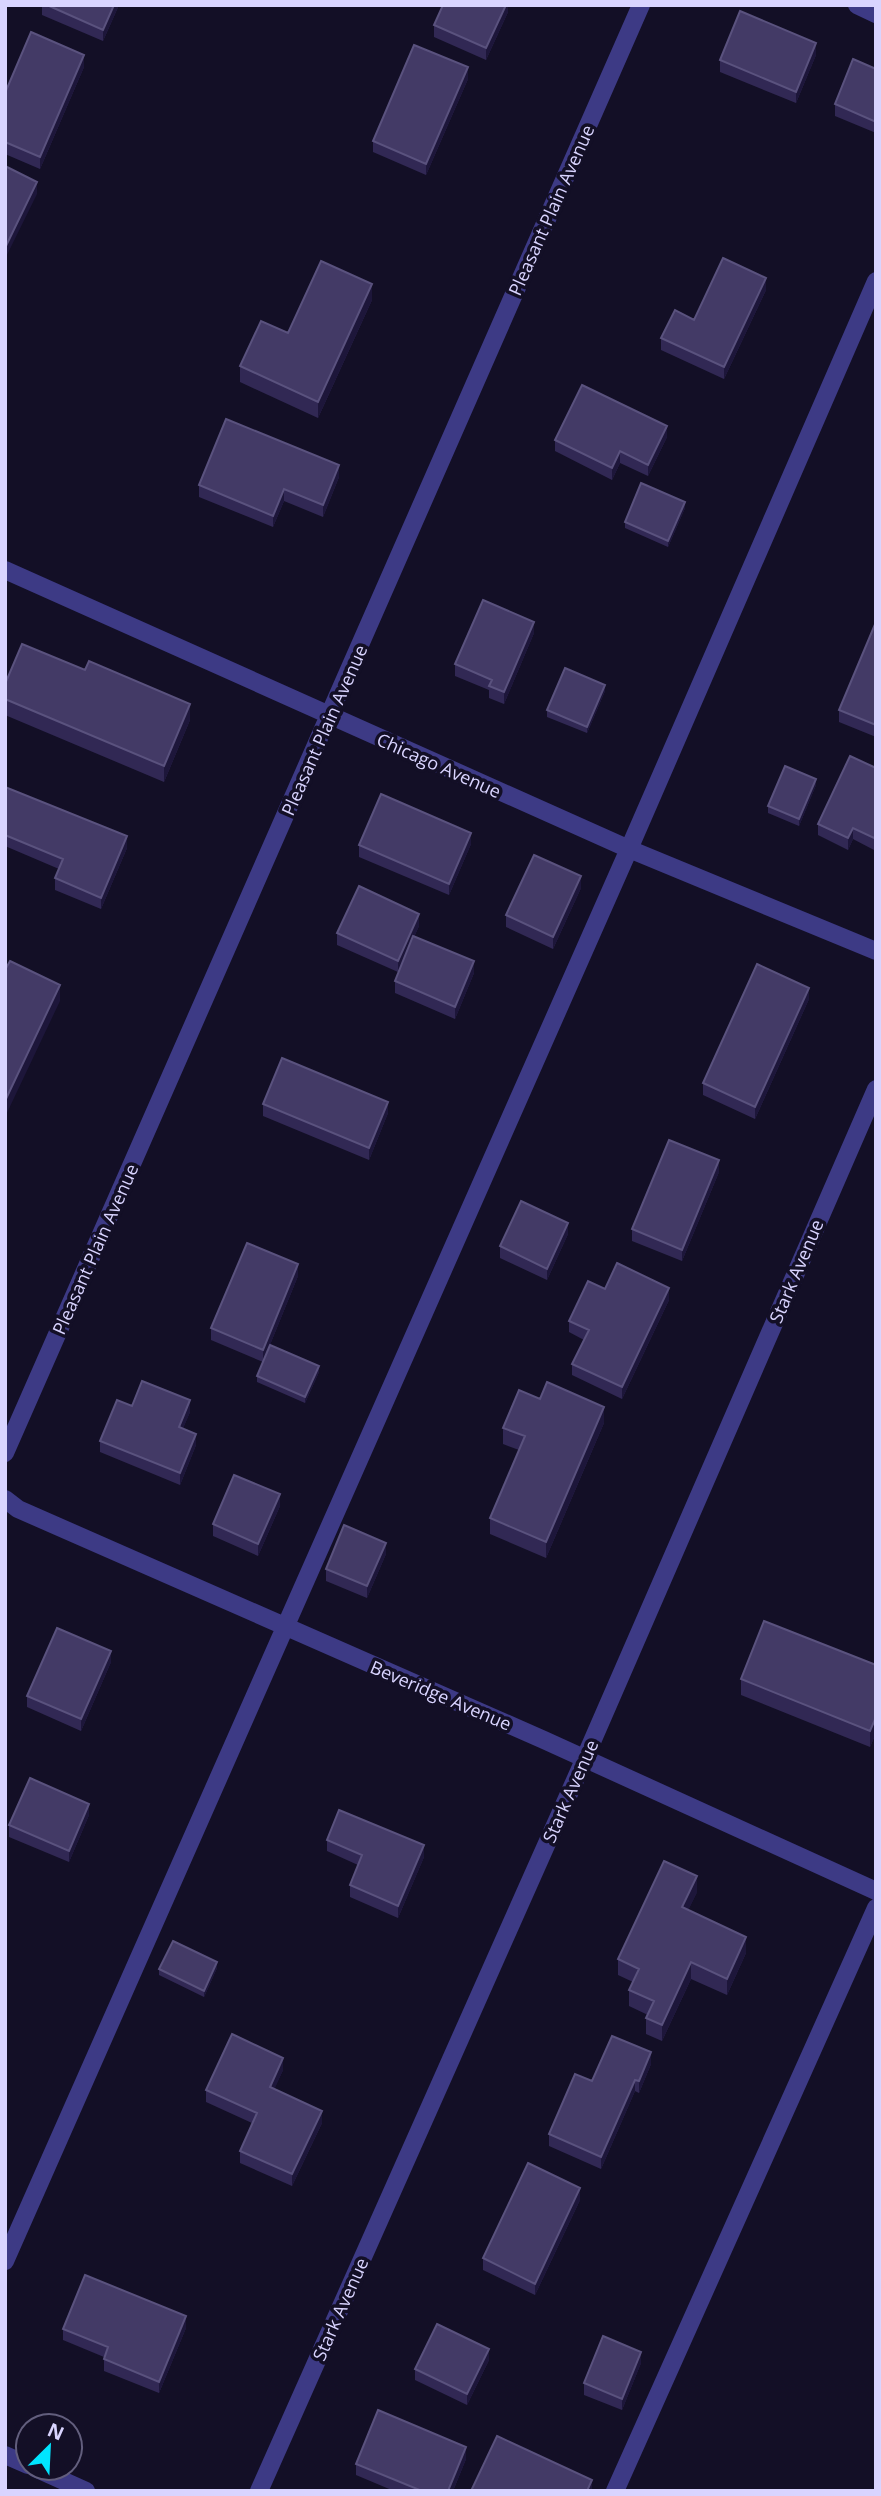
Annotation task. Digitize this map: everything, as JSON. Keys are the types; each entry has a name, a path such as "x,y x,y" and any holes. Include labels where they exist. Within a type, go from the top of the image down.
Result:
{"street":[{"name":"Pleasant Plain Avenue","path":"5,1453 641,5"},
{"path":"857,5 876,14"},
{"path":"5,2261 629,849 876,281"},
{"name":"Chicago Avenue","path":"5,570 629,849 876,951"},
{"name":"Stark Avenue","path":"259,2491 584,1760 876,1089"},
{"name":"Beveridge Avenue","path":"5,1499 18,1509 544,1740 876,1891"},
{"path":"615,2491 876,1908"},
{"path":"66,2482 86,2491"}],"building":[{"path":"47,5 114,5 103,30"},
{"path":"443,5 506,5 486,48 434,25"},
{"path":"740,11 816,43 796,92 720,60"},
{"path":"31,32 84,55 40,157 5,142 5,93"},
{"path":"414,45 468,67 426,164 373,141"},
{"path":"853,59 876,69 876,122 835,104"},
{"path":"5,166 37,182 5,248"},
{"path":"723,258 766,278 724,367 661,338 675,310 694,320"},
{"path":"321,261 372,284 318,402 240,366 261,321 288,333"},
{"path":"582,385 667,426 648,465 620,451 612,468 555,440"},
{"path":"226,419 339,465 323,505 284,489 273,516 199,485"},
{"path":"641,483 685,502 668,541 625,522"},
{"path":"483,600 534,622 504,692 489,686 492,680 455,664"},
{"path":"876,622 876,725 839,710"},
{"path":"22,644 85,670 89,661 190,704 164,766 5,699 5,684"},
{"path":"565,668 605,685 587,727 547,710"},
{"path":"850,756 876,768 874,838 853,828 848,838 818,824"},
{"path":"785,766 816,779 799,819 768,806"},
{"path":"5,787 127,836 101,898 55,878 63,859 5,835"},
{"path":"381,794 471,833 449,884 359,845"},
{"path":"534,855 581,876 553,937 506,915"},
{"path":"359,886 419,914 398,961 337,933"},
{"path":"413,936 474,961 455,1007 395,981"},
{"path":"10,961 60,985 5,1101 5,970"},
{"path":"757,964 809,988 755,1107 703,1083"},
{"path":"282,1058 388,1102 369,1148 263,1104"},
{"path":"669,1140 719,1160 682,1250 632,1229"},
{"path":"521,1201 568,1223 547,1269 500,1246"},
{"path":"247,1243 298,1264 263,1350 211,1328"},
{"path":"617,1263 669,1288 622,1387 572,1364 589,1330 569,1321 588,1281 605,1289"},
{"path":"270,1345 319,1366 305,1397 257,1376"},
{"path":"142,1381 190,1400 179,1427 196,1434 180,1473 100,1441 117,1400 132,1406"},
{"path":"547,1382 604,1407 546,1542 490,1518 525,1436 503,1428 519,1390 540,1399"},
{"path":"234,1475 280,1494 258,1544 213,1524"},
{"path":"344,1525 386,1543 367,1586 326,1569"},
{"path":"764,1621 876,1665 876,1717 870,1731 741,1679"},
{"path":"57,1628 111,1651 81,1719 27,1696"},
{"path":"30,1778 89,1804 69,1851 9,1825"},
{"path":"339,1810 424,1845 398,1906 350,1885 362,1855 327,1840"},
{"path":"664,1861 697,1876 682,1907 746,1937 727,1979 691,1962 662,2025 646,2018 654,2001 629,1990 639,1969 618,1959"},
{"path":"173,1941 217,1962 204,1991 159,1969"},
{"path":"232,2034 283,2058 270,2087 322,2111 292,2174 240,2151 257,2113 206,2090"},
{"path":"612,2036 651,2052 639,2081 635,2080 601,2157 549,2134 575,2074 592,2081"},
{"path":"528,2163 580,2188 535,2284 483,2258"},
{"path":"85,2275 186,2316 159,2382 104,2359 108,2347 63,2329"},
{"path":"437,2324 489,2349 467,2394 415,2369"},
{"path":"603,2336 641,2352 622,2399 584,2383"},
{"path":"378,2410 466,2447 448,2491 422,2491 356,2464"},
{"path":"497,2436 592,2480 587,2491 471,2491"}]}
